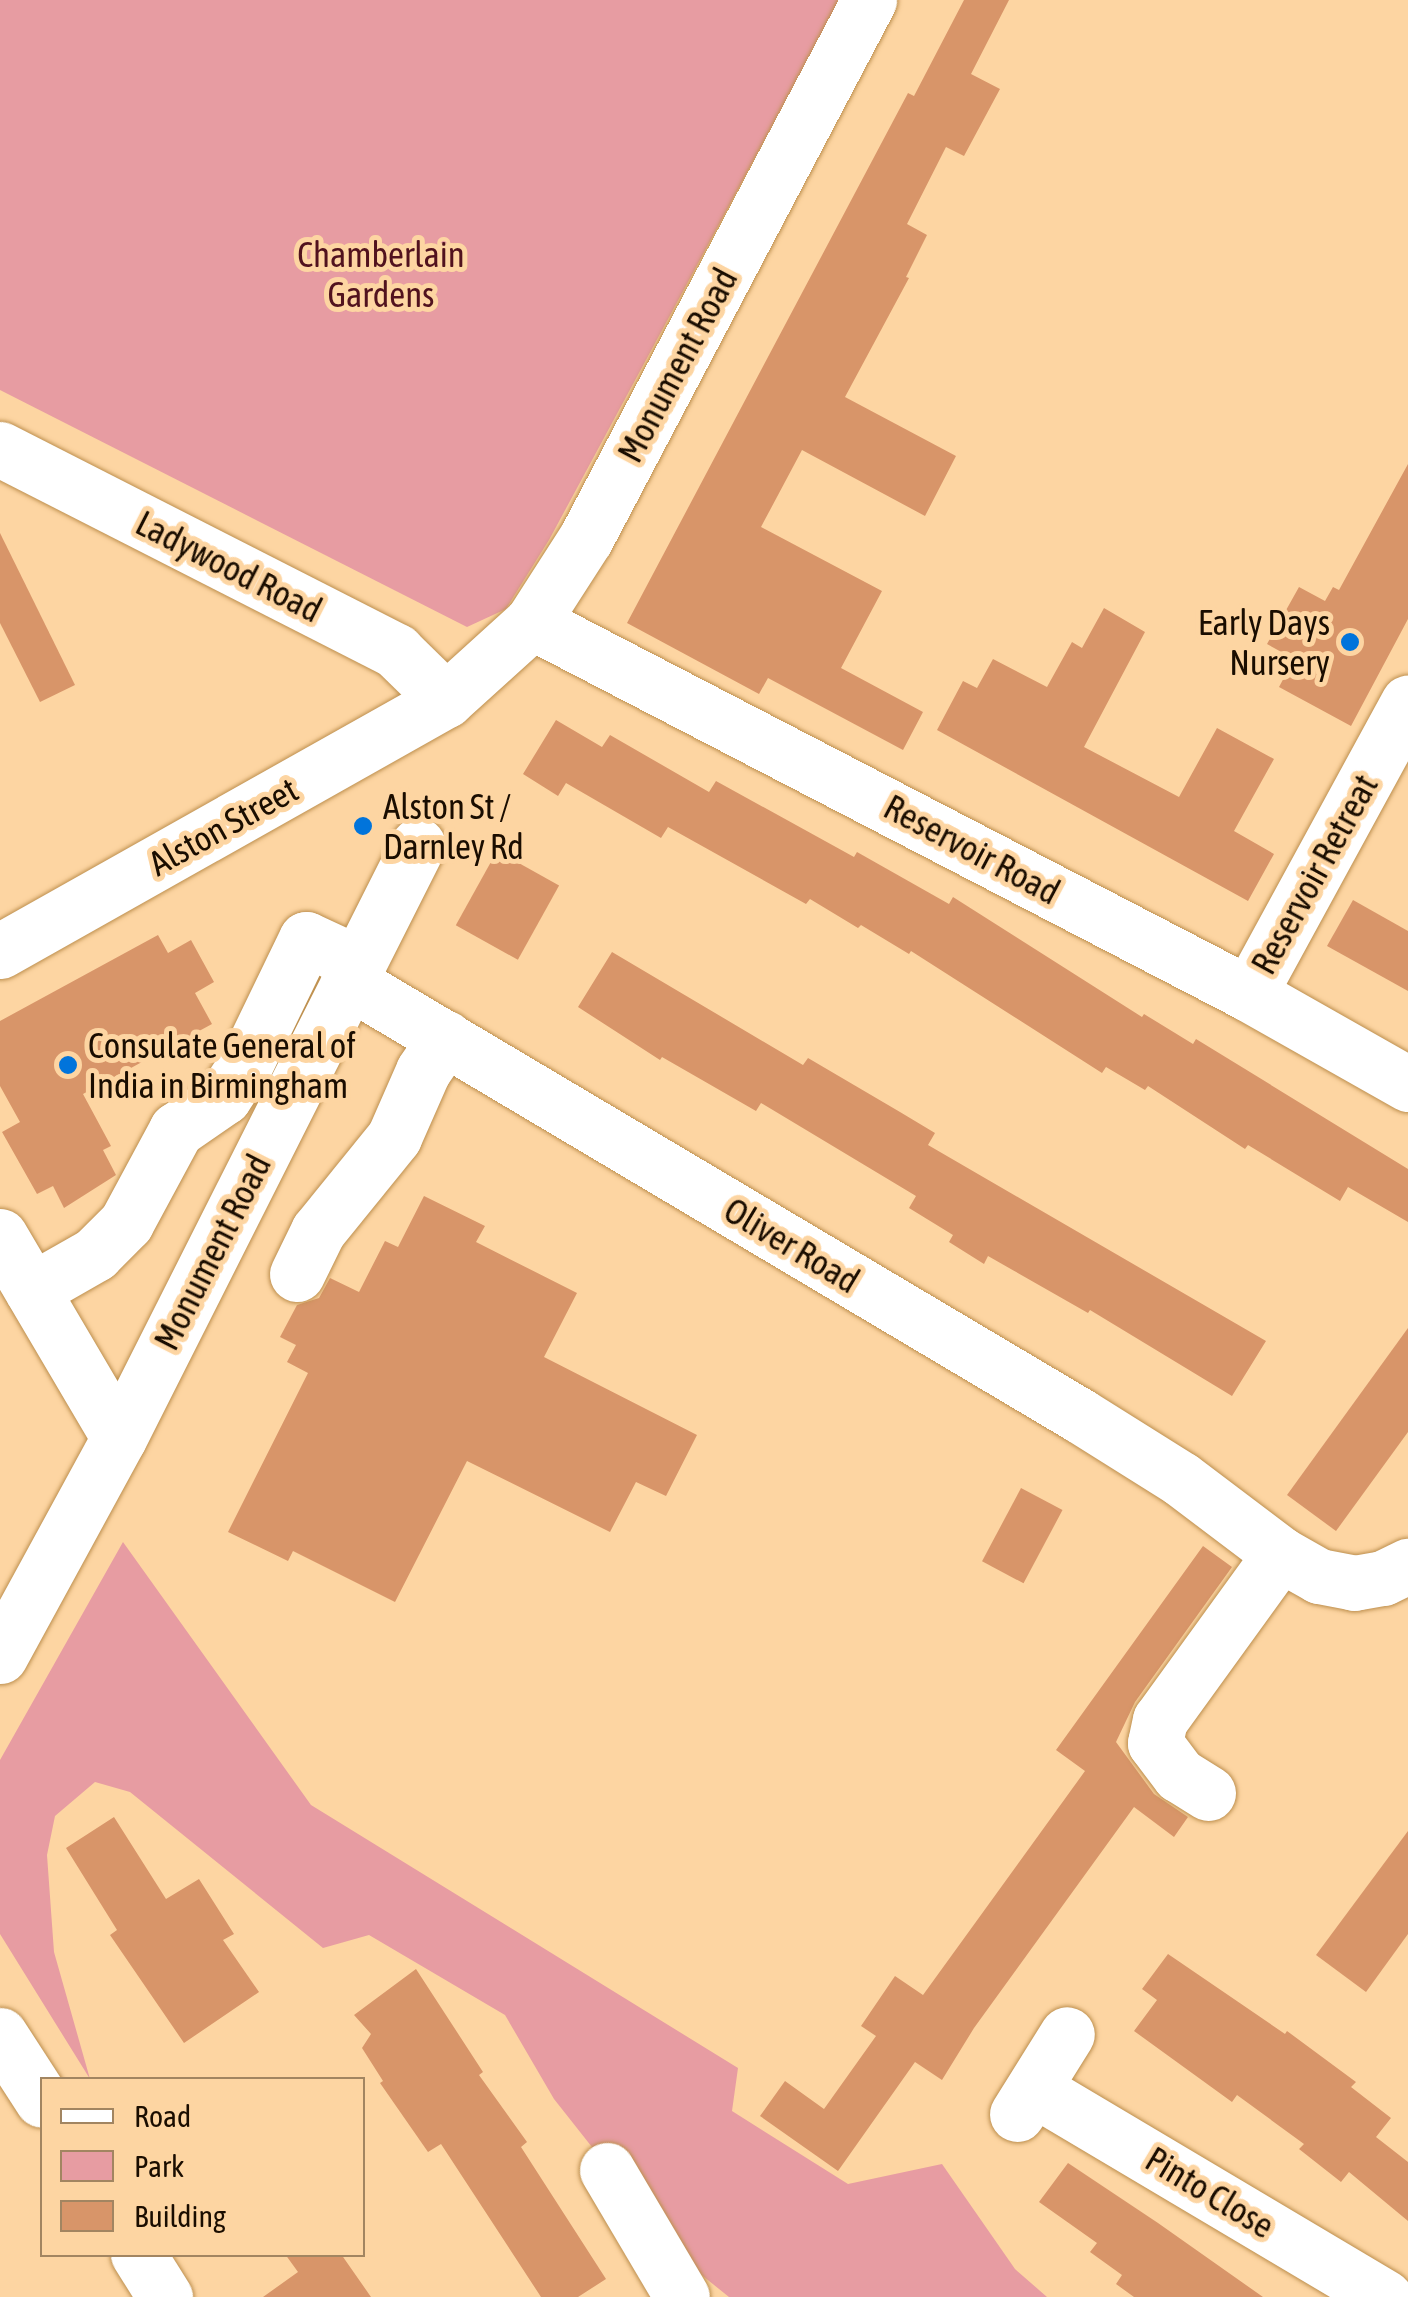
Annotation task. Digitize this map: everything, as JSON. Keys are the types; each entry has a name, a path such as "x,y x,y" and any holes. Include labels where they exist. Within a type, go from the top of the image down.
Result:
{"street":[{"name":"Monument Road","path":"446,700 532,622 586,538 869,0"},
{"name":"Ladywood Road","path":"0,450 396,652 446,700"},
{"name":"Reservoir Road","path":"532,622 1248,994 1408,1084"},
{"name":"Alston Street","path":"0,951 446,700"},
{"name":"Reservoir Retreat","path":"1248,994 1408,702"},
{"name":"Monument Road","path":"0,1656 118,1438 418,846"},
{"name":"Oliver Road","path":"32,1290 95,1254 126,1223 176,1130 224,1096 245,1066 306,939 445,1038 1080,1415 1231,1514 1280,1554 1319,1576 1354,1584 1384,1578 1408,1566"},
{"path":"296,1274 318,1231 394,1137 423,1071 445,1038"},
{"path":"0,1236 118,1438"},
{"path":"1208,1794 1179,1774 1155,1742 1160,1720 1280,1554"},
{"name":"Pinto Close","path":"1067,2034 1025,2101 1386,2297"},
{"path":"0,2035 40,2097"},
{"path":"607,2170 682,2297"},
{"path":"140,2257 165,2297"}],"green space":[{"name":"Chamberlain Gardens","path":"0,0 840,0 549,540 506,609 467,627 0,390"},
{"path":"123,1542 311,1805 738,2068 732,2111 848,2184 942,2164 1015,2269 1047,2297 729,2297 678,2256 554,2099 505,2015 369,1935 323,1948 130,1792 95,1782 55,1816 47,1855 54,1952 89,2077 0,1934 0,1760"}],"building":[{"path":"964,0 1009,0 971,74 1000,89 964,156 946,147 907,224 927,235 906,277 909,278 845,397 956,456 925,516 802,450 761,527 882,591 841,668 923,712 903,750 768,678 759,694 627,623 908,93 914,96"},
{"path":"1408,464 1408,619 1351,726 1279,687 1294,659 1267,644 1299,587 1325,601 1333,587 1339,590"},
{"path":"0,533 75,685 40,702 0,623"},
{"path":"1104,608 1145,632 1084,747 1179,797 1217,728 1274,759 1234,831 1274,854 1248,901 937,730 963,681 977,688 993,659 1047,687 1072,642 1082,648"},
{"path":"556,720 602,747 610,735 709,792 716,781 854,857 857,852 949,904 953,897 1142,1017 1144,1014 1193,1044 1196,1039 1408,1169 1408,1222 1348,1187 1340,1201 1248,1145 1245,1149 1148,1086 1145,1090 1106,1067 1102,1073 911,951 909,954 861,925 858,928 810,899 806,904 668,827 661,838 566,783 558,796 523,774"},
{"path":"497,851 559,885 518,960 456,925"},
{"path":"1353,900 1408,931 1408,991 1327,946"},
{"name":"Consulate General of India in Birmingham","path":"158,935 168,953 191,940 214,982 195,993 212,1024 83,1094 111,1146 103,1150 116,1175 64,1208 53,1186 37,1194 2,1132 20,1122 0,1086 0,1021"},
{"path":"612,952 803,1065 808,1058 900,1112 935,1133 928,1145 1266,1341 1232,1396 1090,1310 1088,1313 988,1256 984,1264 949,1242 953,1235 909,1208 916,1196 761,1103 756,1111 662,1057 660,1060 578,1007"},
{"path":"424,1196 485,1226 476,1242 577,1293 544,1357 697,1435 666,1496 636,1482 610,1532 467,1461 395,1602 293,1551 288,1561 228,1532 308,1373 287,1362 296,1345 280,1337 297,1305 319,1298 330,1278 359,1292 385,1241 398,1247"},
{"path":"1408,1328 1408,1432 1336,1531 1287,1495"},
{"path":"1021,1488 1062,1510 1024,1583 982,1561"},
{"path":"1203,1546 1232,1567 1135,1702 1116,1742 1154,1794 1188,1817 1174,1837 1134,1807 974,2028 942,2080 915,2062 838,2171 760,2116 785,2081 824,2109 876,2036 861,2026 895,1976 923,1995 1085,1771 1056,1750"},
{"path":"114,1817 166,1899 199,1879 234,1934 223,1940 259,1992 184,2043 110,1935 117,1930 66,1848"},
{"path":"1408,1831 1408,1934 1366,1992 1316,1955"},
{"path":"1168,1954 1285,2034 1287,2031 1356,2082 1351,2087 1391,2118 1376,2137 1408,2162 1408,2221 1349,2172 1341,2182 1299,2149 1304,2144 1237,2095 1232,2102 1134,2031 1157,2000 1142,1989"},
{"path":"416,1969 483,2072 479,2075 527,2142 521,2147 606,2279 578,2297 541,2297 441,2144 428,2152 380,2083 383,2081 362,2048 371,2034 354,2015"},
{"path":"1068,2163 1263,2297 1134,2297 1116,2284 1122,2275 1090,2252 1097,2243 1039,2202"},
{"path":"287,2257 343,2257 371,2297 263,2297 298,2272"}],"place":[{"name":"Early Days Nursery","path":"1350,642"},
{"name":"Alston St / Darnley Rd","path":"363,826"},
{"name":"Consulate General of India in Birmingham","path":"68,1065"}]}
